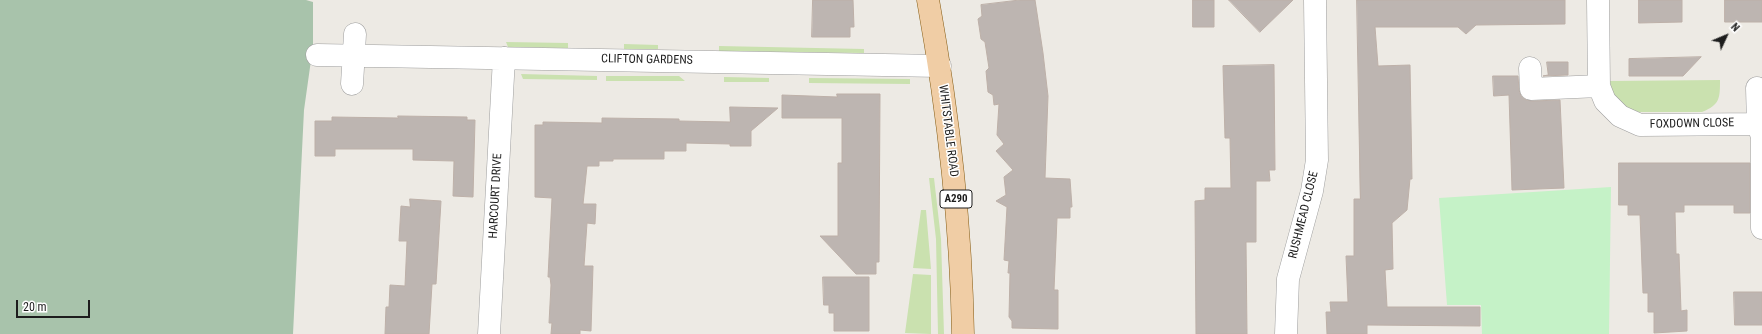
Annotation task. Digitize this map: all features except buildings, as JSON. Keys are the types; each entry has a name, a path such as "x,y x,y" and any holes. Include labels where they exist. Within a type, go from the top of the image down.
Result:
{"main road":[{"name":"WHITSTABLE ROAD","path":"928,0 940,66 955,180 962,286 963,334"}],"street":[{"name":"RUSHMEAD CLOSE","path":"1286,334 1288,279 1312,191 1317,160 1315,0"},
{"name":"FOXDOWN CLOSE","path":"1598,0 1599,86 1605,101 1620,116 1640,125 1758,124"},
{"path":"352,84 355,34"},
{"name":"CLIFTON GARDENS","path":"317,54 940,66"},
{"name":"HARCOURT DRIVE","path":"489,334 504,58"},
{"path":"1530,68 1531,89 1599,86"},
{"path":"1757,88 1758,124 1762,137 1762,228"}],"green space":[{"path":"0,0 306,0 313,2 313,46 304,110 293,334 0,334"},
{"path":"506,42 568,43 568,48 508,47"},
{"path":"624,44 658,45 658,49 624,49"},
{"path":"719,46 864,49 864,53 719,51"},
{"path":"521,74 597,76 597,80 523,79"},
{"path":"606,76 679,76 685,81 606,81"},
{"path":"724,77 769,78 769,82 724,82"},
{"path":"809,78 910,79 910,84 809,83"},
{"path":"1720,80 1720,92 1716,104 1702,112 1639,112 1619,101 1613,92 1610,81"},
{"path":"929,178 934,178 941,239 944,334 938,334 936,239"},
{"path":"1611,187 1609,334 1482,334 1481,305 1447,305 1439,198"},
{"path":"921,210 926,210 931,269 913,268"},
{"path":"913,274 931,275 931,334 905,333"}]}
